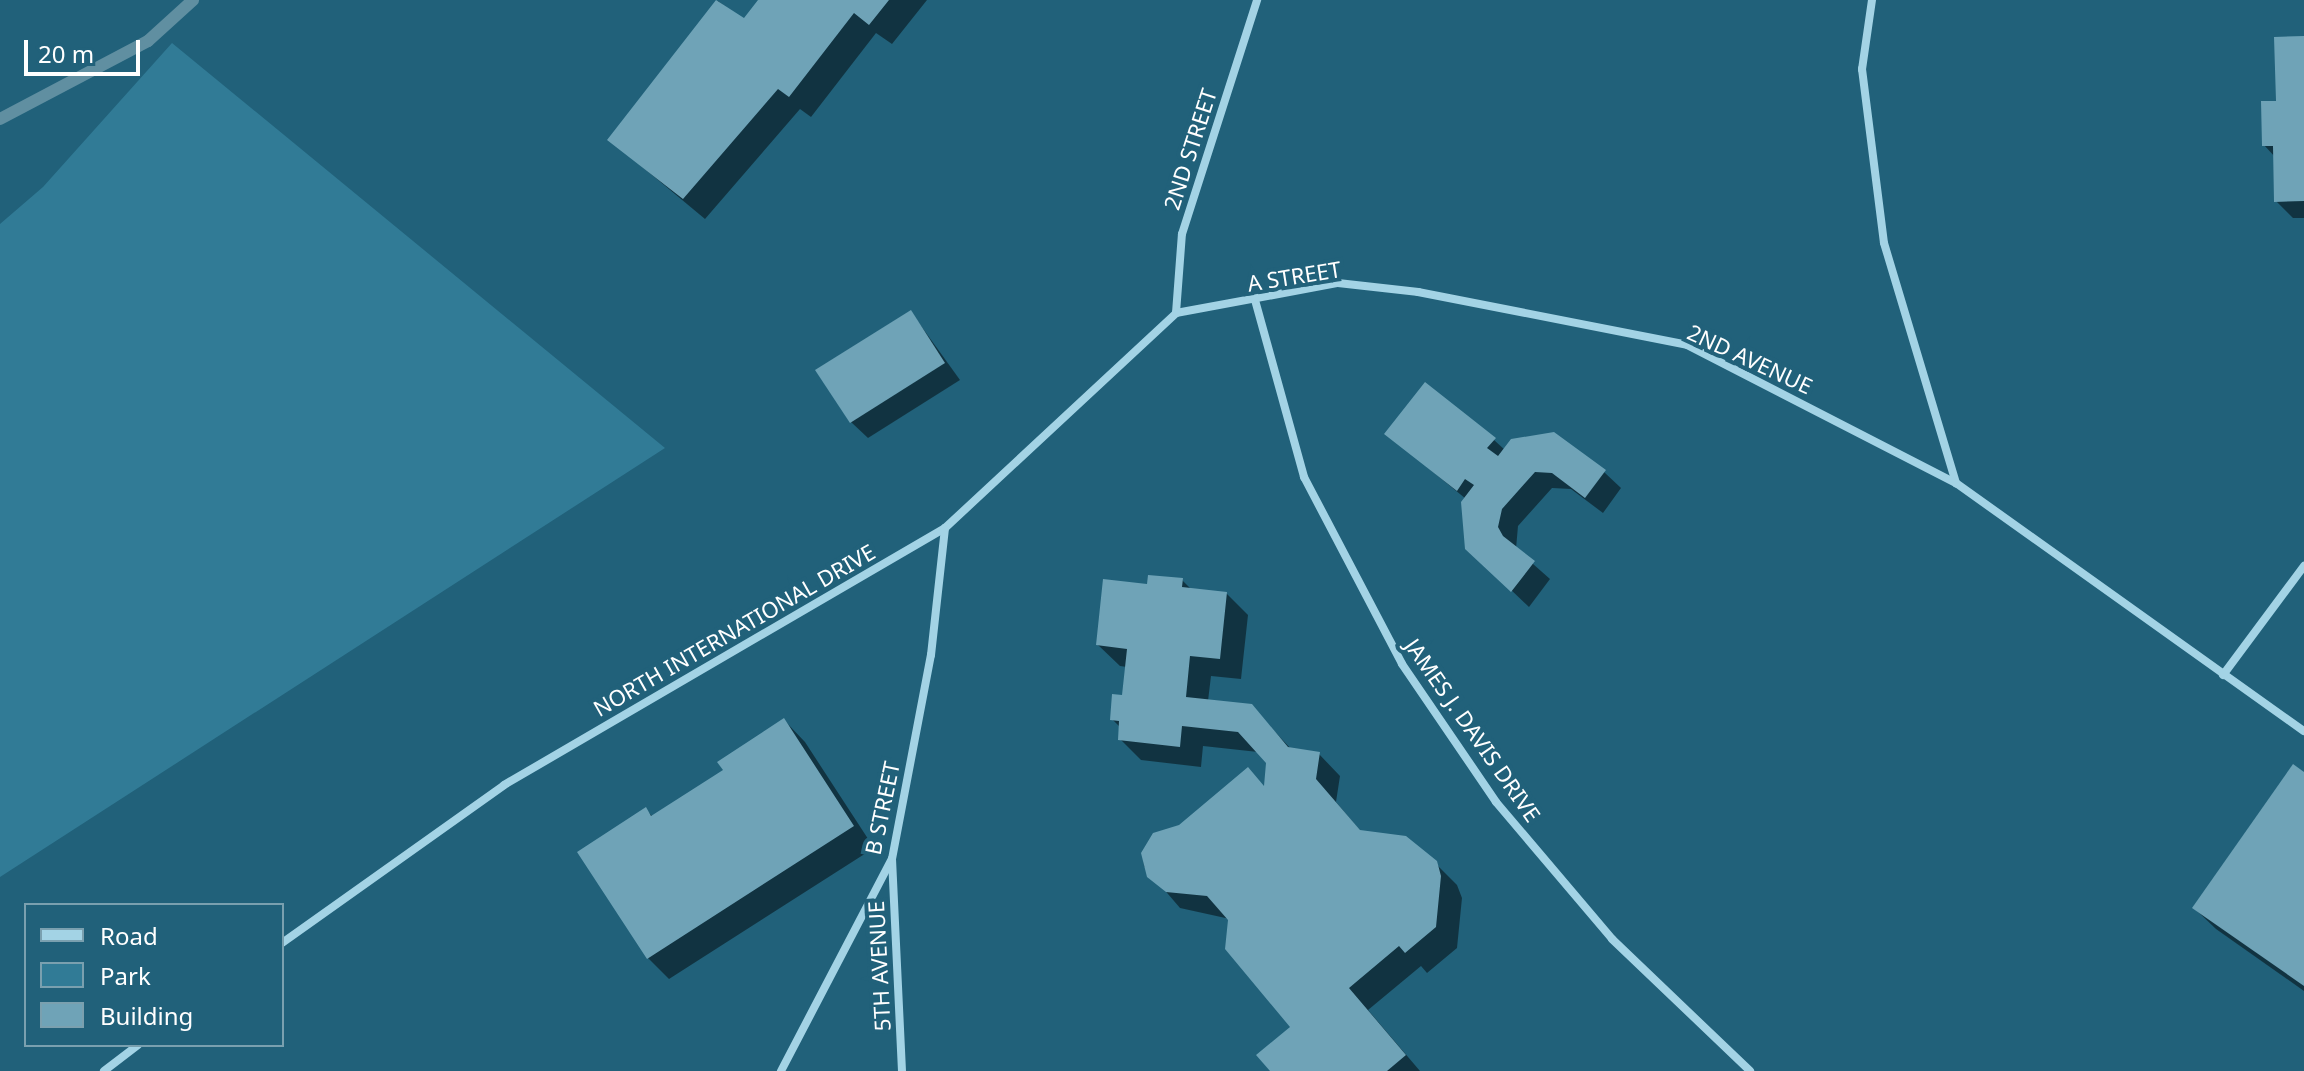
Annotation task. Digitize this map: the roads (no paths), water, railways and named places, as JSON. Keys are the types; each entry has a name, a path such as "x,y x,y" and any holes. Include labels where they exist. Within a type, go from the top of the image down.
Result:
{"street":[{"name":"2ND STREET","path":"1176,313 1182,234 1257,0"},
{"path":"1872,0 1862,69 1884,243 1956,483"},
{"name":"A STREET","path":"1176,313 1338,283 1418,292"},
{"name":"2ND AVENUE","path":"1418,292 1687,345 1956,483 2304,731"},
{"name":"JAMES J. DAVIS DRIVE","path":"1255,300 1304,477 1402,664 1496,802 1612,939 1750,1071"},
{"name":"NORTH INTERNATIONAL DRIVE","path":"284,942 504,785 945,528 1176,313"},
{"name":"B STREET","path":"781,1071 892,859 931,655 945,528"},
{"path":"2223,675 2304,566"},
{"name":"5TH AVENUE","path":"892,859 902,1071"},
{"path":"104,1071 135,1047"}],"waterway":[{"path":"0,119 148,41 193,0"}]}
